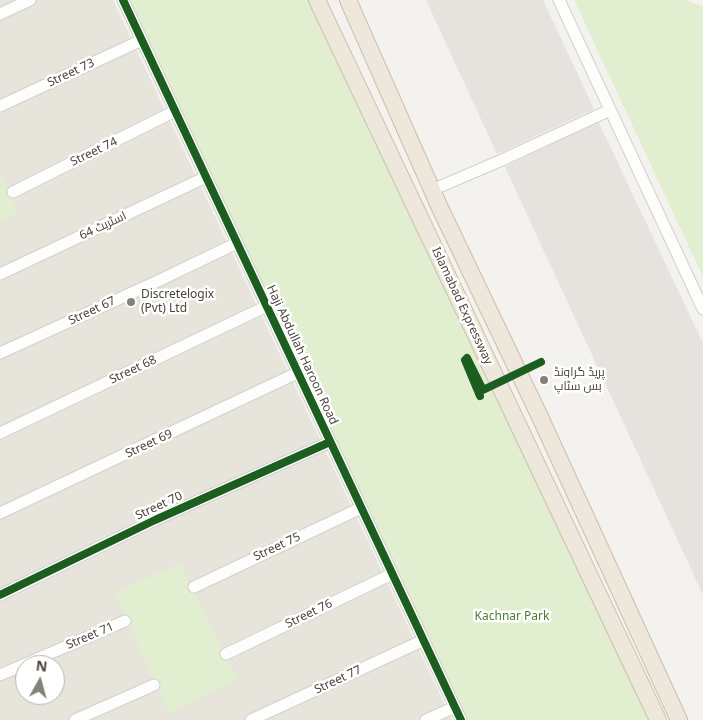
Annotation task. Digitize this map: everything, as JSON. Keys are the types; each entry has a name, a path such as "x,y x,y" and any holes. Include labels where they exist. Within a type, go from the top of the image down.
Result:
{"highway":[{"name":"Islamabad Expressway","path":"317,0 658,720"},
{"name":"Islamabad Expressway","path":"348,0 432,190 540,417 678,720"}],"street":[{"path":"0,14 30,0"},
{"name":"Haji Abdullah Haroon Road","path":"123,0 461,720"},
{"path":"559,0 703,309"},
{"name":"Street 73","path":"0,106 142,40"},
{"path":"432,190 610,110"},
{"name":"Street 74","path":"13,192 175,111"},
{"name":"اسٹریٹ 64","path":"0,274 206,178"},
{"name":"Street 67","path":"0,353 237,243"},
{"name":"Street 68","path":"0,433 267,306"},
{"name":"Street 69","path":"0,513 298,373"},
{"name":"Street 70","path":"0,596 155,520 330,442"},
{"name":"Street 75","path":"194,587 361,508"},
{"name":"Street 76","path":"226,654 392,574"},
{"name":"Street 71","path":"0,675 125,621"},
{"name":"Street 77","path":"251,720 424,640"},
{"path":"75,720 154,685"},
{"path":"426,720 455,707"}],"shaded area":[{"path":"0,0 113,0 452,720 0,720"},
{"path":"426,0 543,0 594,109 497,154"},
{"path":"598,121 703,343 703,595 505,167"}],"green space":[{"name":"Kachnar Park","path":"128,0 314,0 658,720 463,720"},
{"path":"574,0 684,0 703,6 703,277"},
{"path":"0,173 18,212 0,221"},
{"path":"180,563 237,680 169,713 115,593"}],"cycle path":[{"path":"123,0 461,720"},
{"path":"480,396 465,360 467,358 483,390 541,362"},
{"path":"0,595 155,520 330,442"}],"place":[{"name":"Discretelogix (Pvt) Ltd","path":"131,302"},
{"name":"پریڈ گراونڈ بس سٹاپ","path":"544,380"}]}
